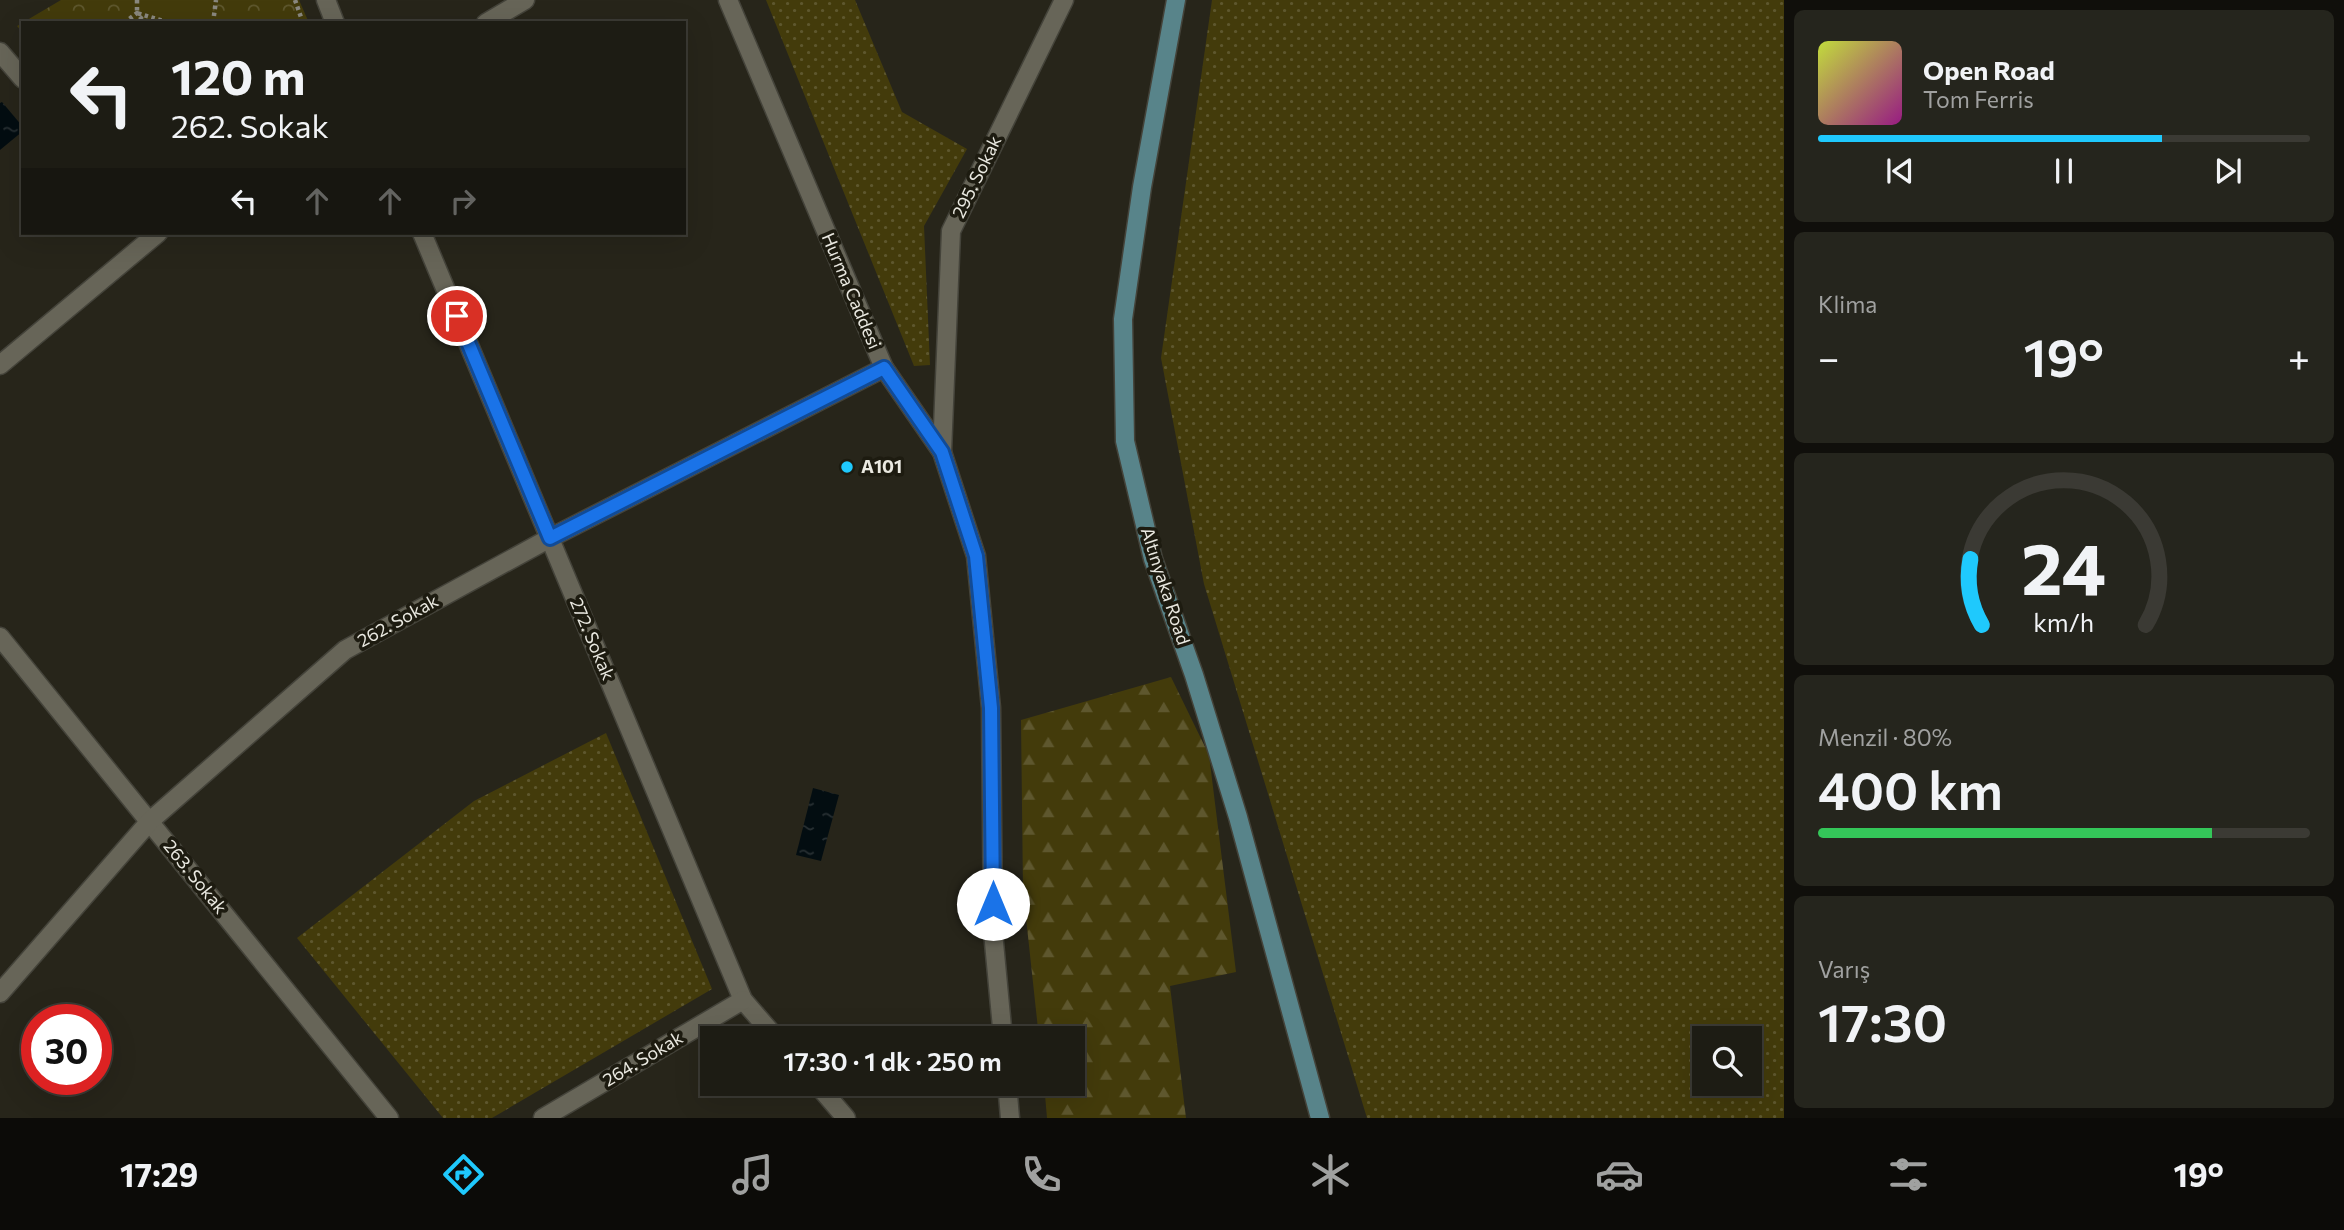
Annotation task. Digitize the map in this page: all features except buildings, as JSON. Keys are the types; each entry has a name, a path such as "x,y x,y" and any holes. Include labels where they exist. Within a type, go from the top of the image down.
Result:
{"main road":[{"name":"Altınyaka Road","path":"1176,0 1142,187 1123,319 1125,441 1153,559 1194,675 1238,817 1320,1118"}],"street":[{"path":"326,0 334,21"},
{"path":"489,21 525,0"},
{"name":"Hurma Caddesi","path":"728,0 884,368 942,452 976,556 991,708 993,932 1002,1026"},
{"name":"295. Sokak","path":"942,452 951,231 1064,0"},
{"path":"0,52 21,77"},
{"path":"0,365 154,235"},
{"name":"272. Sokak","path":"423,235 743,1000 765,1026"},
{"name":"262. Sokak","path":"0,993 150,821 345,650 550,538 884,368"},
{"name":"263. Sokak","path":"0,637 389,1118"},
{"name":"264. Sokak","path":"543,1118 743,1000"},
{"path":"827,1096 846,1118"},
{"path":"1008,1096 1010,1118"}],"path":[{"path":"126,21 136,13 137,0"},
{"path":"213,21 216,0"},
{"path":"295,0 302,21"},
{"path":"136,13 143,21"},
{"path":"136,13 163,21"}],"green space":[{"path":"61,0 299,0 308,21 25,21"},
{"path":"140,0 213,0 210,21 177,21 140,11"},
{"path":"766,0 855,0 902,112 967,149 924,226 930,365 914,366"},
{"path":"1212,0 1784,0 1784,1118 1367,1118 1204,584 1161,358"},
{"path":"1171,677 1209,755 1236,972 1170,986 1186,1118 1047,1118 1045,1096 1085,1096 1085,1026 1038,1026 1023,890 1021,720"},
{"path":"606,733 712,989 492,1118 443,1118 297,938 474,801"}],"water":[{"path":"2,102 21,125 21,133 0,150"},
{"path":"813,788 839,795 821,861 796,855"}],"place":[{"name":"A101","path":"847,467"}],"route":[{"path":"457,316 550,538 884,368 942,452 976,556 991,708 993,904"}]}
